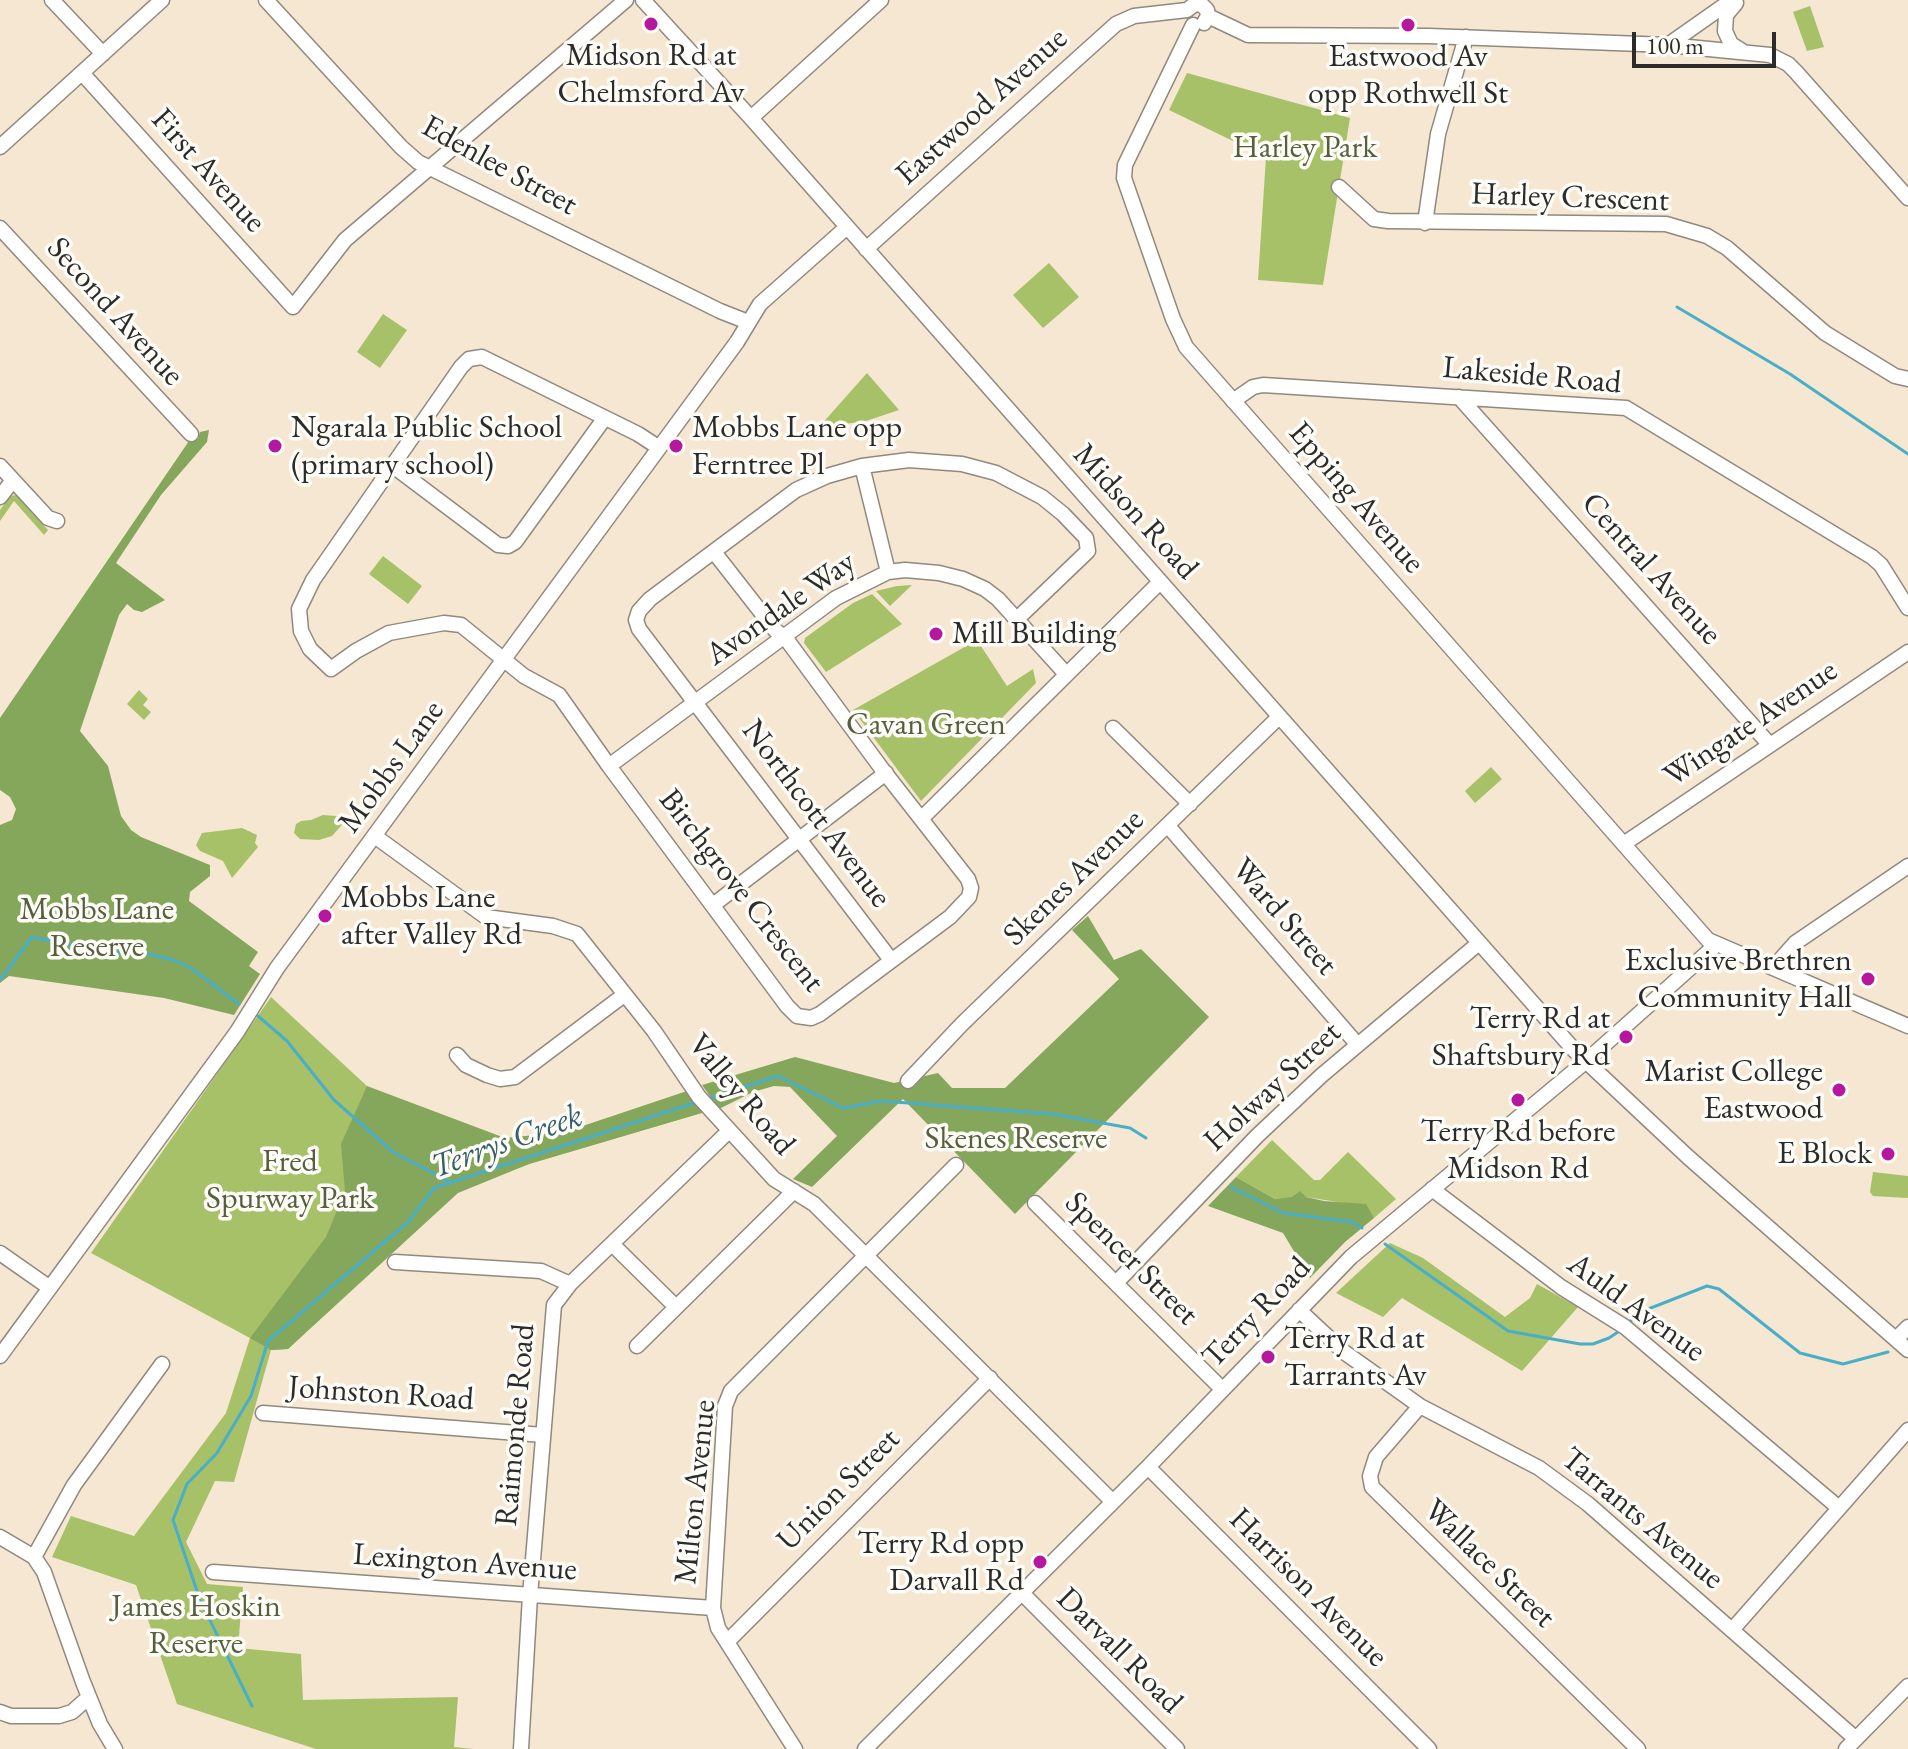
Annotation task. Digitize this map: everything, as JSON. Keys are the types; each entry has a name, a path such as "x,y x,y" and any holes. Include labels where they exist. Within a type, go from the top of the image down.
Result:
{"street":[{"path":"52,0 103,54"},
{"path":"0,147 162,0"},
{"name":"Edenlee Street","path":"266,0 401,147 429,167 748,322"},
{"path":"429,167 626,0"},
{"name":"Midson Road","path":"643,0 751,118 1585,1062 1908,1350"},
{"path":"751,118 881,0"},
{"path":"1668,45 1732,0"},
{"path":"1739,0 1726,15 1725,31 1731,44 1746,52"},
{"path":"1205,7 1202,24 1193,25 1187,21 1187,10 1195,4 1205,7 1248,35 1466,37 1668,45 1770,55 1788,64 1908,198"},
{"name":"Eastwood Avenue","path":"866,249 1116,24 1134,16 1187,10"},
{"name":"Epping Avenue","path":"1193,25 1125,165 1124,178 1178,333 1195,358 1708,940 1717,944"},
{"path":"1425,223 1438,134 1466,37"},
{"name":"First Avenue","path":"82,73 293,307 345,240 429,167"},
{"name":"Harley Crescent","path":"1339,187 1374,219 1425,223 1666,224 1707,236 1727,248 1825,333 1895,376 1908,379"},
{"name":"Mobbs Lane","path":"0,1356 237,1032 277,968 737,342 748,322 773,291 847,227"},
{"name":"Second Avenue","path":"0,228 191,434"},
{"path":"604,419 515,542 508,546 498,545 393,466 469,359 482,357 638,434 658,447"},
{"name":"Lakeside Road","path":"1233,401 1253,387 1263,385 1615,407 1636,413 1872,557 1881,565 1908,608"},
{"name":"Central Avenue","path":"1459,397 1770,745"},
{"path":"1489,399 1490,429"},
{"path":"714,552 796,490 827,476 862,466 909,460 962,464 996,473 1042,497 1086,538 1088,551 1017,619"},
{"path":"0,466 48,518 57,521"},
{"name":"Birchgrove Crescent","path":"393,466 313,580 299,609 301,631 310,649 331,669 389,633 444,623 461,625 540,686 559,695 797,1016 811,1018 950,917 969,897 968,879 714,552"},
{"path":"862,466 888,572"},
{"path":"0,497 13,480"},
{"name":"Northcott Avenue","path":"714,552 650,599 639,611 636,620 639,629 891,960"},
{"name":"Avondale Way","path":"609,766 853,587 888,572 922,570 963,579 998,599 1066,674"},
{"path":"922,818 1160,582"},
{"name":"Wingate Avenue","path":"1625,843 1908,652"},
{"name":"Skenes Avenue","path":"908,1081 962,1024 1279,717"},
{"path":"1113,728 1190,804"},
{"path":"713,905 886,773"},
{"name":"Ward Street","path":"1168,826 1357,1044"},
{"name":"Valley Road","path":"376,837 486,917 553,926 577,934 654,1031 699,1097 774,1179 814,1204 1112,1501"},
{"path":"1773,968 1795,943 1908,866"},
{"name":"Holway Street","path":"1116,1283 1257,1136 1357,1044 1479,943"},
{"path":"1717,944 1908,1026"},
{"name":"Terry Road","path":"865,1749 1148,1467 1351,1257 1585,1062 1717,944"},
{"path":"457,1055 466,1065 487,1075 500,1079 515,1077 624,995"},
{"name":"Raimonde Road","path":"521,1749 554,1305 570,1284 729,1131"},
{"name":"Milton Avenue","path":"795,1749 718,1628 713,1608 725,1406 731,1391 956,1165"},
{"name":"Auld Avenue","path":"1432,1189 1561,1287 1625,1327 1839,1508"},
{"path":"637,1346 794,1191"},
{"name":"Spencer Street","path":"1035,1203 1222,1389"},
{"path":"612,1244 676,1307"},
{"path":"0,1253 50,1288"},
{"path":"395,1262 541,1271 570,1284"},
{"name":"Tarrants Avenue","path":"1299,1310 1344,1352 1420,1406 1539,1468 1588,1504 1732,1630 1851,1744"},
{"path":"1896,1339 1908,1327"},
{"path":"34,1557 74,1485 162,1364"},
{"name":"Union Street","path":"727,1642 990,1378"},
{"name":"Wallace Street","path":"1420,1406 1376,1457 1370,1476 1372,1487 1638,1749"},
{"name":"Johnston Road","path":"263,1413 543,1435"},
{"path":"1732,1630 1908,1430"},
{"name":"Harrison Avenue","path":"1148,1467 1429,1749"},
{"path":"0,1537 34,1557 44,1572 89,1697 115,1749"},
{"name":"Lexington Avenue","path":"213,1572 713,1608"},
{"name":"Darvall Road","path":"1022,1593 1177,1749"},
{"path":"1851,1744 1908,1686"},
{"path":"0,1712 11,1716 59,1716 72,1712 89,1697"}],"green space":[{"path":"1810,6 1824,47 1807,51 1793,12"},
{"name":"Harley Park","path":"1187,73 1350,118 1323,285 1258,280 1266,157 1169,110"},
{"path":"1049,263 1079,297 1043,328 1013,295"},
{"path":"383,314 407,330 380,368 357,352"},
{"path":"867,373 899,410 863,422 820,426"},
{"name":"Mobbs Lane Reserve","path":"209,430 207,442 161,495 116,563 165,600 142,612 127,604 119,615 80,731 108,766 121,816 131,830 210,865 210,876 190,892 189,901 258,952 249,966 260,974 234,1015 164,998 9,976 0,983 0,825 12,820 16,809 10,797 0,790 0,718 189,441 198,439 200,432"},
{"path":"16,495 48,530 44,535 14,501 0,521 0,510 10,496"},
{"path":"383,556 422,586 408,604 369,574"},
{"path":"912,585 890,606 876,591 897,586"},
{"path":"872,594 902,624 826,672 804,643 805,638 853,603"},
{"name":"Cavan Green","path":"977,640 1007,686 1033,669 1036,683 921,801 853,710"},
{"path":"139,690 148,699 143,705 151,712 144,720 127,704"},
{"path":"1491,767 1502,779 1475,803 1465,791"},
{"path":"323,815 349,817 332,836 319,840 300,839 294,833 296,824"},
{"path":"242,828 257,835 255,843 258,847 232,878 223,861 200,851 196,845 202,833"},
{"name":"Skenes Reserve","path":"1088,916 1114,960 1141,949 1209,1017 1015,1214 903,1099 812,1187 793,1179 837,1136 790,1087 774,1086 753,1092 719,1109 702,1085 795,1057 894,1083 938,1073 952,1088 1005,1088 1119,979 1072,930"},
{"name":"Fred Spurway Park","path":"271,997 368,1087 485,1134 505,1139 565,1132 689,1091 705,1112 529,1164 457,1191 288,1349 271,1350 234,1482 215,1481 186,1542 207,1584 243,1587 238,1648 301,1654 303,1700 458,1697 454,1747 473,1749 316,1749 177,1704 136,1585 52,1557 71,1516 134,1536 226,1413 250,1338 91,1253"},
{"path":"367,1086 505,1138 565,1132 687,1091 705,1112 529,1164 458,1193 288,1349 271,1350 250,1338 326,1237 345,1191 341,1144"},
{"path":"1272,1140 1314,1180 1320,1180 1348,1152 1396,1199 1374,1218 1369,1211 1344,1203 1306,1197 1275,1199 1236,1177"},
{"path":"1873,1172 1908,1176 1908,1198 1873,1196 1870,1192"},
{"path":"1236,1177 1275,1199 1292,1197 1300,1191 1306,1197 1324,1201 1366,1204 1374,1218 1310,1278 1283,1233 1208,1206"},
{"path":"1390,1243 1423,1258 1505,1317 1530,1298 1537,1284 1578,1307 1522,1371 1402,1298 1383,1317 1336,1293"}],"waterway":[{"path":"1677,307 1790,374 1908,454"},
{"path":"0,980 32,937 71,945 79,951 96,955 135,951 174,960 191,968 239,1004"},
{"path":"258,1016 287,1041 334,1100 393,1152 452,1183"},
{"name":"Terrys Creek","path":"710,1098 778,1076 843,1108 882,1101 1053,1114 1130,1128 1146,1138"},
{"name":"Terrys Creek","path":"252,1706 200,1600 173,1520 187,1484 217,1453 251,1396 268,1341 408,1222 434,1188 694,1103"},
{"name":"Terrys Creek","path":"1231,1187 1283,1213 1352,1222 1362,1228"},
{"name":"Terrys Creek","path":"1385,1244 1508,1331 1593,1344 1621,1330"},
{"name":"Terrys Creek","path":"1628,1324 1638,1313 1707,1286 1719,1289 1800,1353 1843,1364 1888,1352"}],"place":[{"name":"Midson Rd at Chelmsford Av","path":"651,24"},
{"name":"Eastwood Av opp Rothwell St","path":"1408,25"},
{"name":"Ngarala Public School (primary school)","path":"275,446"},
{"name":"Mobbs Lane opp Ferntree Pl","path":"676,446"},
{"name":"Mill Building","path":"936,634"},
{"name":"Mobbs Lane after Valley Rd","path":"325,916"},
{"name":"Exclusive Brethren Community Hall","path":"1868,979"},
{"name":"Terry Rd at Shaftsbury Rd","path":"1626,1037"},
{"name":"Marist College Eastwood","path":"1839,1090"},
{"name":"Terry Rd before Midson Rd","path":"1518,1100"},
{"name":"E Block","path":"1888,1154"},
{"name":"Terry Rd at Tarrants Av","path":"1268,1357"},
{"name":"Terry Rd opp Darvall Rd","path":"1040,1562"}],"park label":[{"name":"James Hoskin Reserve","path":"196,1626"}]}
